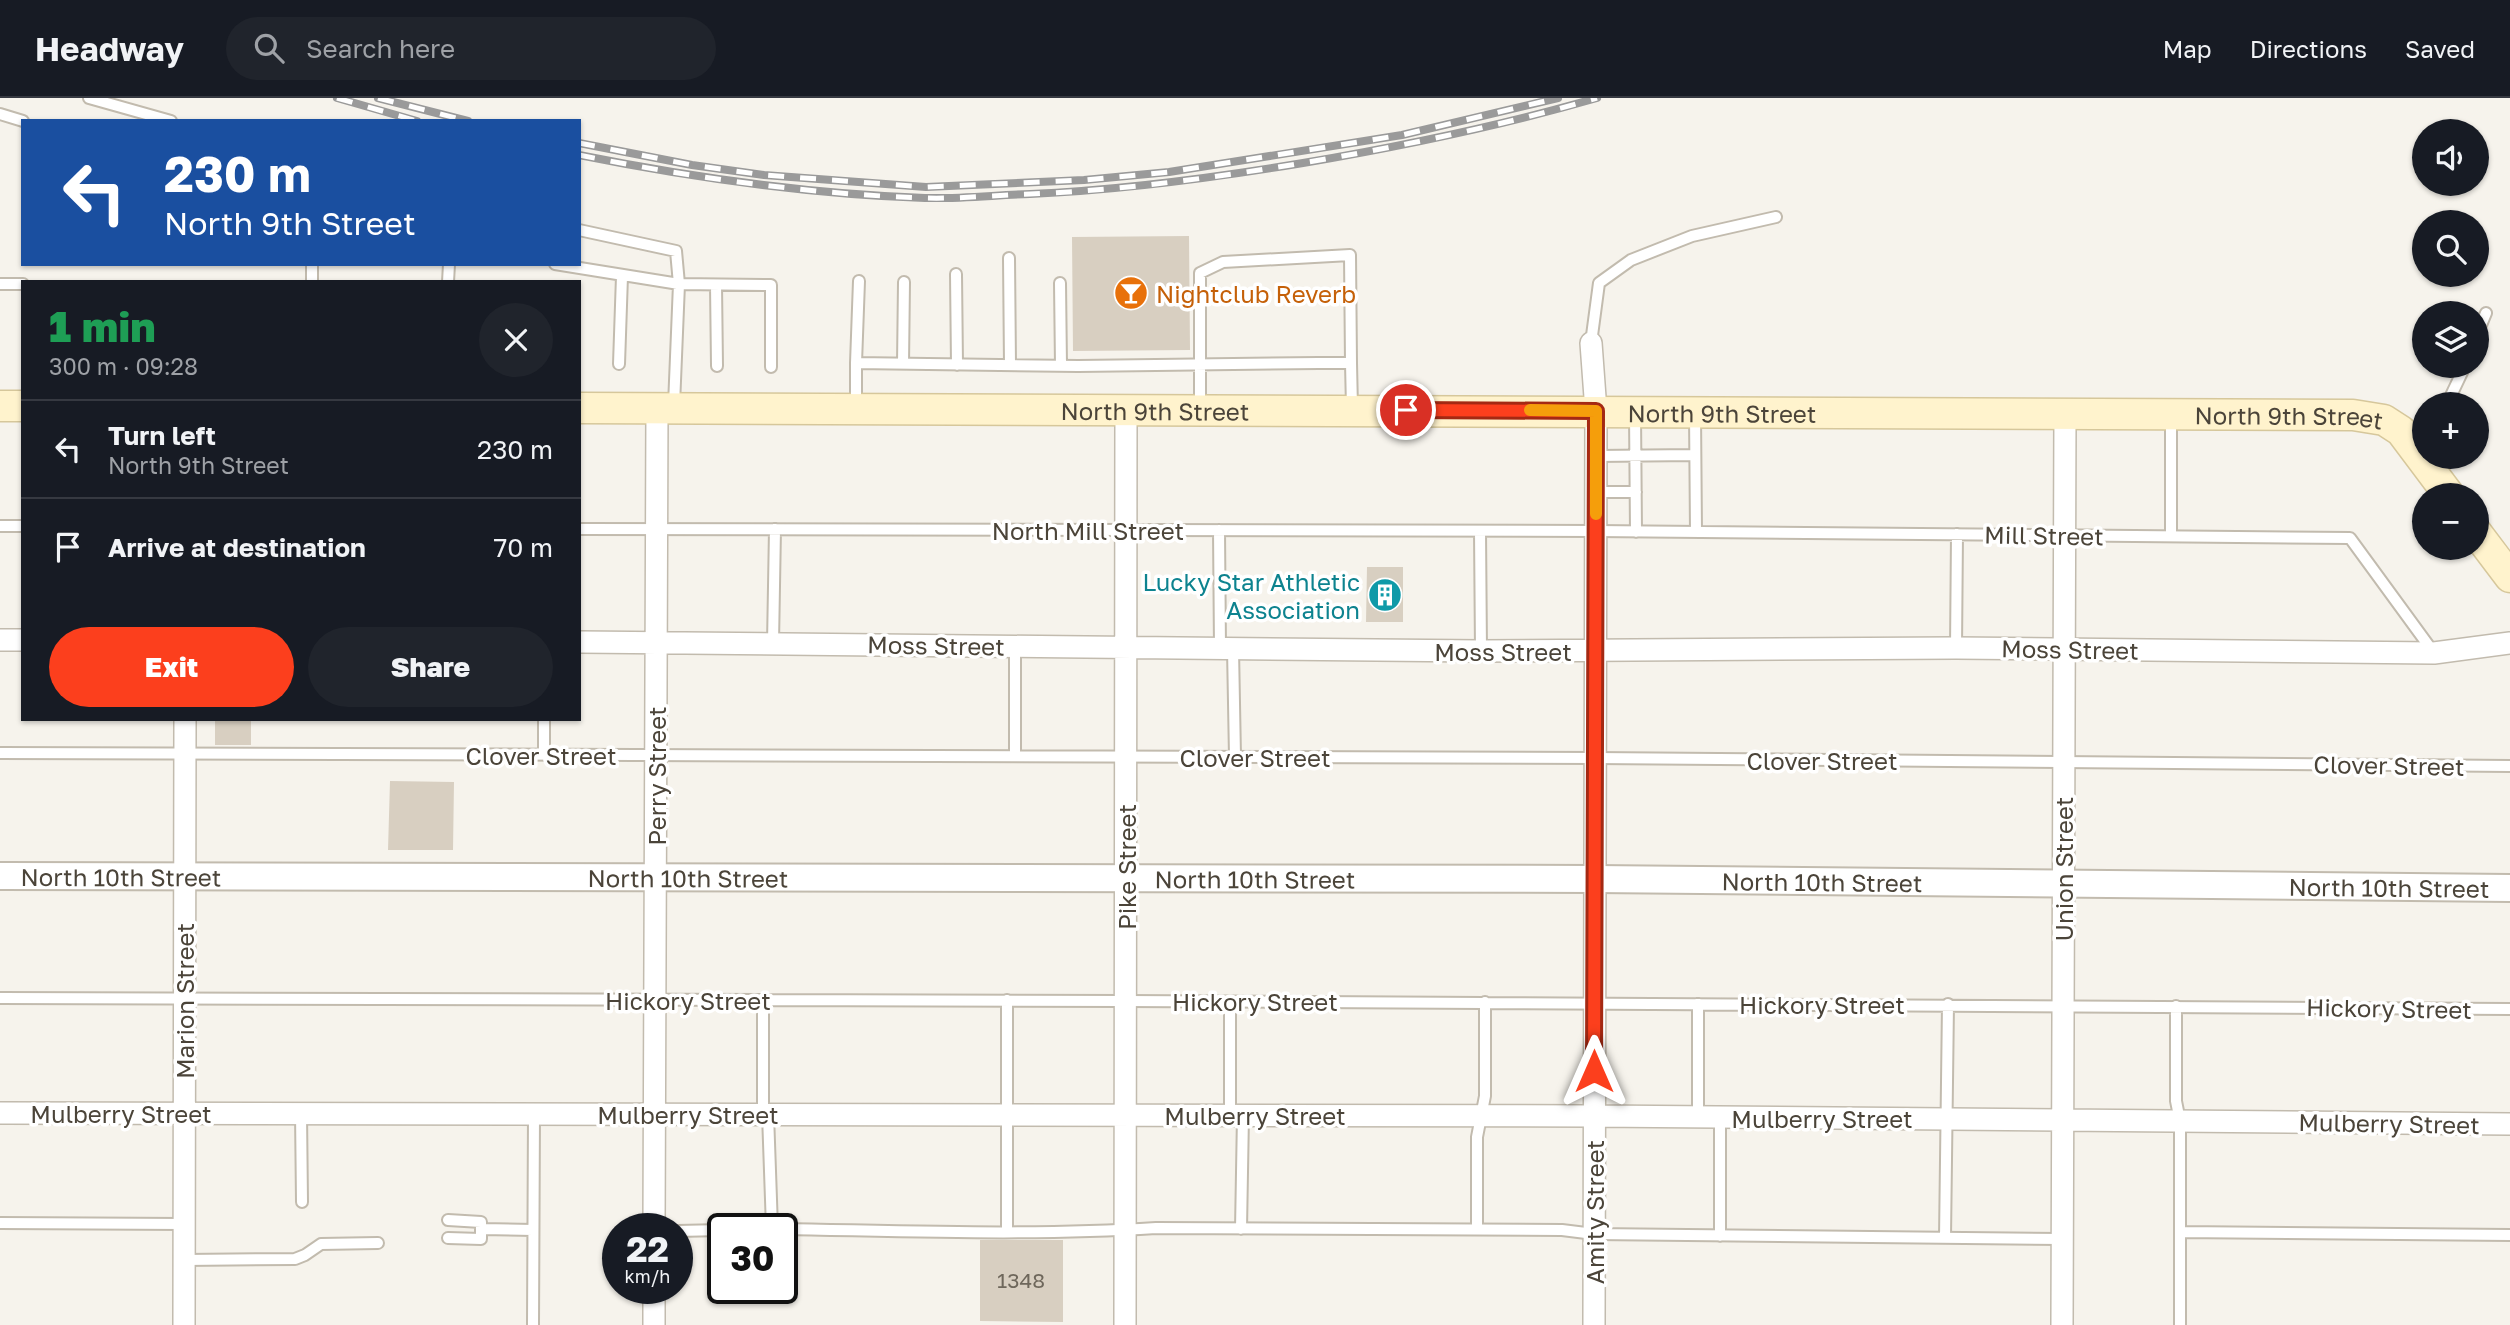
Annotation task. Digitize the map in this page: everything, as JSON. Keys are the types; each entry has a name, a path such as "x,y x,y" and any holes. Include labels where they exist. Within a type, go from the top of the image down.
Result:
{"main road":[{"path":"0,406 21,406"},
{"name":"North 9th Street","path":"581,408 2361,416 2412,428"},
{"path":"2489,549 2510,577"}],"street":[{"name":"Amity Street","path":"1591,343 1596,411 1594,1325"},
{"name":"Perry Street","path":"654,1213 656,529 666,408"},
{"name":"Pike Street","path":"1125,1325 1126,409"},
{"name":"Union Street","path":"2062,1325 2065,413"},
{"path":"0,640 21,640"},
{"name":"Moss Street","path":"581,642 1481,651 1956,648 2434,653 2510,643"},
{"name":"Marion Street","path":"184,1325 185,721"},
{"name":"North 10th Street","path":"0,876 1595,880 2510,888"},
{"name":"Mulberry Street","path":"0,1112 1594,1116 2510,1124"},
{"path":"654,1304 654,1325"}],"lane":[{"path":"89,98 164,119"},
{"path":"0,114 21,120"},
{"path":"1591,343 1599,283 1631,260 1692,236 1776,217"},
{"path":"581,230 676,251 679,284 666,408"},
{"path":"1200,409 1200,273 1223,262 1350,255 1352,410"},
{"path":"1009,258 1010,365"},
{"path":"566,266 679,284 771,285 771,367"},
{"path":"956,274 957,365"},
{"path":"619,364 622,276"},
{"path":"856,409 859,281"},
{"path":"903,363 904,282"},
{"path":"1060,283 1061,366"},
{"path":"0,284 21,284"},
{"path":"716,285 717,366"},
{"path":"856,363 1061,366 1351,363"},
{"path":"1635,411 1636,532"},
{"path":"1695,411 1696,532"},
{"path":"2171,414 2171,536"},
{"path":"1596,456 1695,455"},
{"path":"1596,492 1636,492"},
{"path":"0,526 21,526"},
{"name":"North Mill Street","path":"581,529 1596,531"},
{"path":"773,643 775,529"},
{"path":"1219,530 1235,757"},
{"path":"1480,531 1481,651"},
{"name":"Mill Street","path":"1596,531 2350,538 2434,653"},
{"path":"1956,534 1956,648"},
{"path":"1015,646 1015,756"},
{"path":"544,721 544,755"},
{"name":"Clover Street","path":"0,753 1595,758 2510,766"},
{"name":"Hickory Street","path":"0,998 1125,1000 2510,1009"},
{"path":"763,1000 765,1114 771,1213"},
{"path":"1007,1000 1007,1232"},
{"path":"1230,1002 1241,1229"},
{"path":"1477,1229 1477,1137 1485,1096 1485,1003"},
{"path":"1698,1004 1698,1117"},
{"path":"1945,1238 1948,1004"},
{"path":"2176,1006 2176,1101 2180,1121 2180,1325"},
{"path":"301,1113 302,1202"},
{"path":"533,1325 534,1114"},
{"path":"1720,1117 1720,1236"},
{"path":"448,1220 481,1222 481,1239 448,1238"},
{"path":"0,1223 184,1224"},
{"path":"481,1229 533,1230"},
{"path":"798,1229 1007,1232 1477,1229 1562,1230 1594,1234 2062,1240"},
{"path":"2180,1232 2510,1234"},
{"path":"184,1260 295,1259 321,1244 378,1243"}],"building":[{"name":"Nightclub Reverb","path":"1189,236 1190,350 1073,351 1072,237"},
{"name":"Lucky Star Athletic Association","path":"1367,567 1403,567 1403,622 1366,622"},
{"path":"215,721 251,721 251,745 215,745"},
{"path":"390,781 454,782 453,850 388,850"},
{"path":"980,1240 1063,1240 1063,1322 980,1321"}],"railway":[{"path":"337,98 410,119"},
{"path":"378,98 460,119"},
{"path":"581,143 692,165 764,175 926,187 1084,180 1169,172 1402,135 1558,98"},
{"path":"581,155 708,178 838,193 938,198 1065,192 1201,178 1340,156 1488,126 1597,98"}],"slow traffic":[{"path":"1530,410 1596,411 1596,514"}],"place":[{"name":"Nightclub Reverb","path":"1131,293"},
{"name":"Lucky Star Athletic Association","path":"1385,595"}],"route":[{"path":"1406,410 1596,411 1594,1071"}]}
